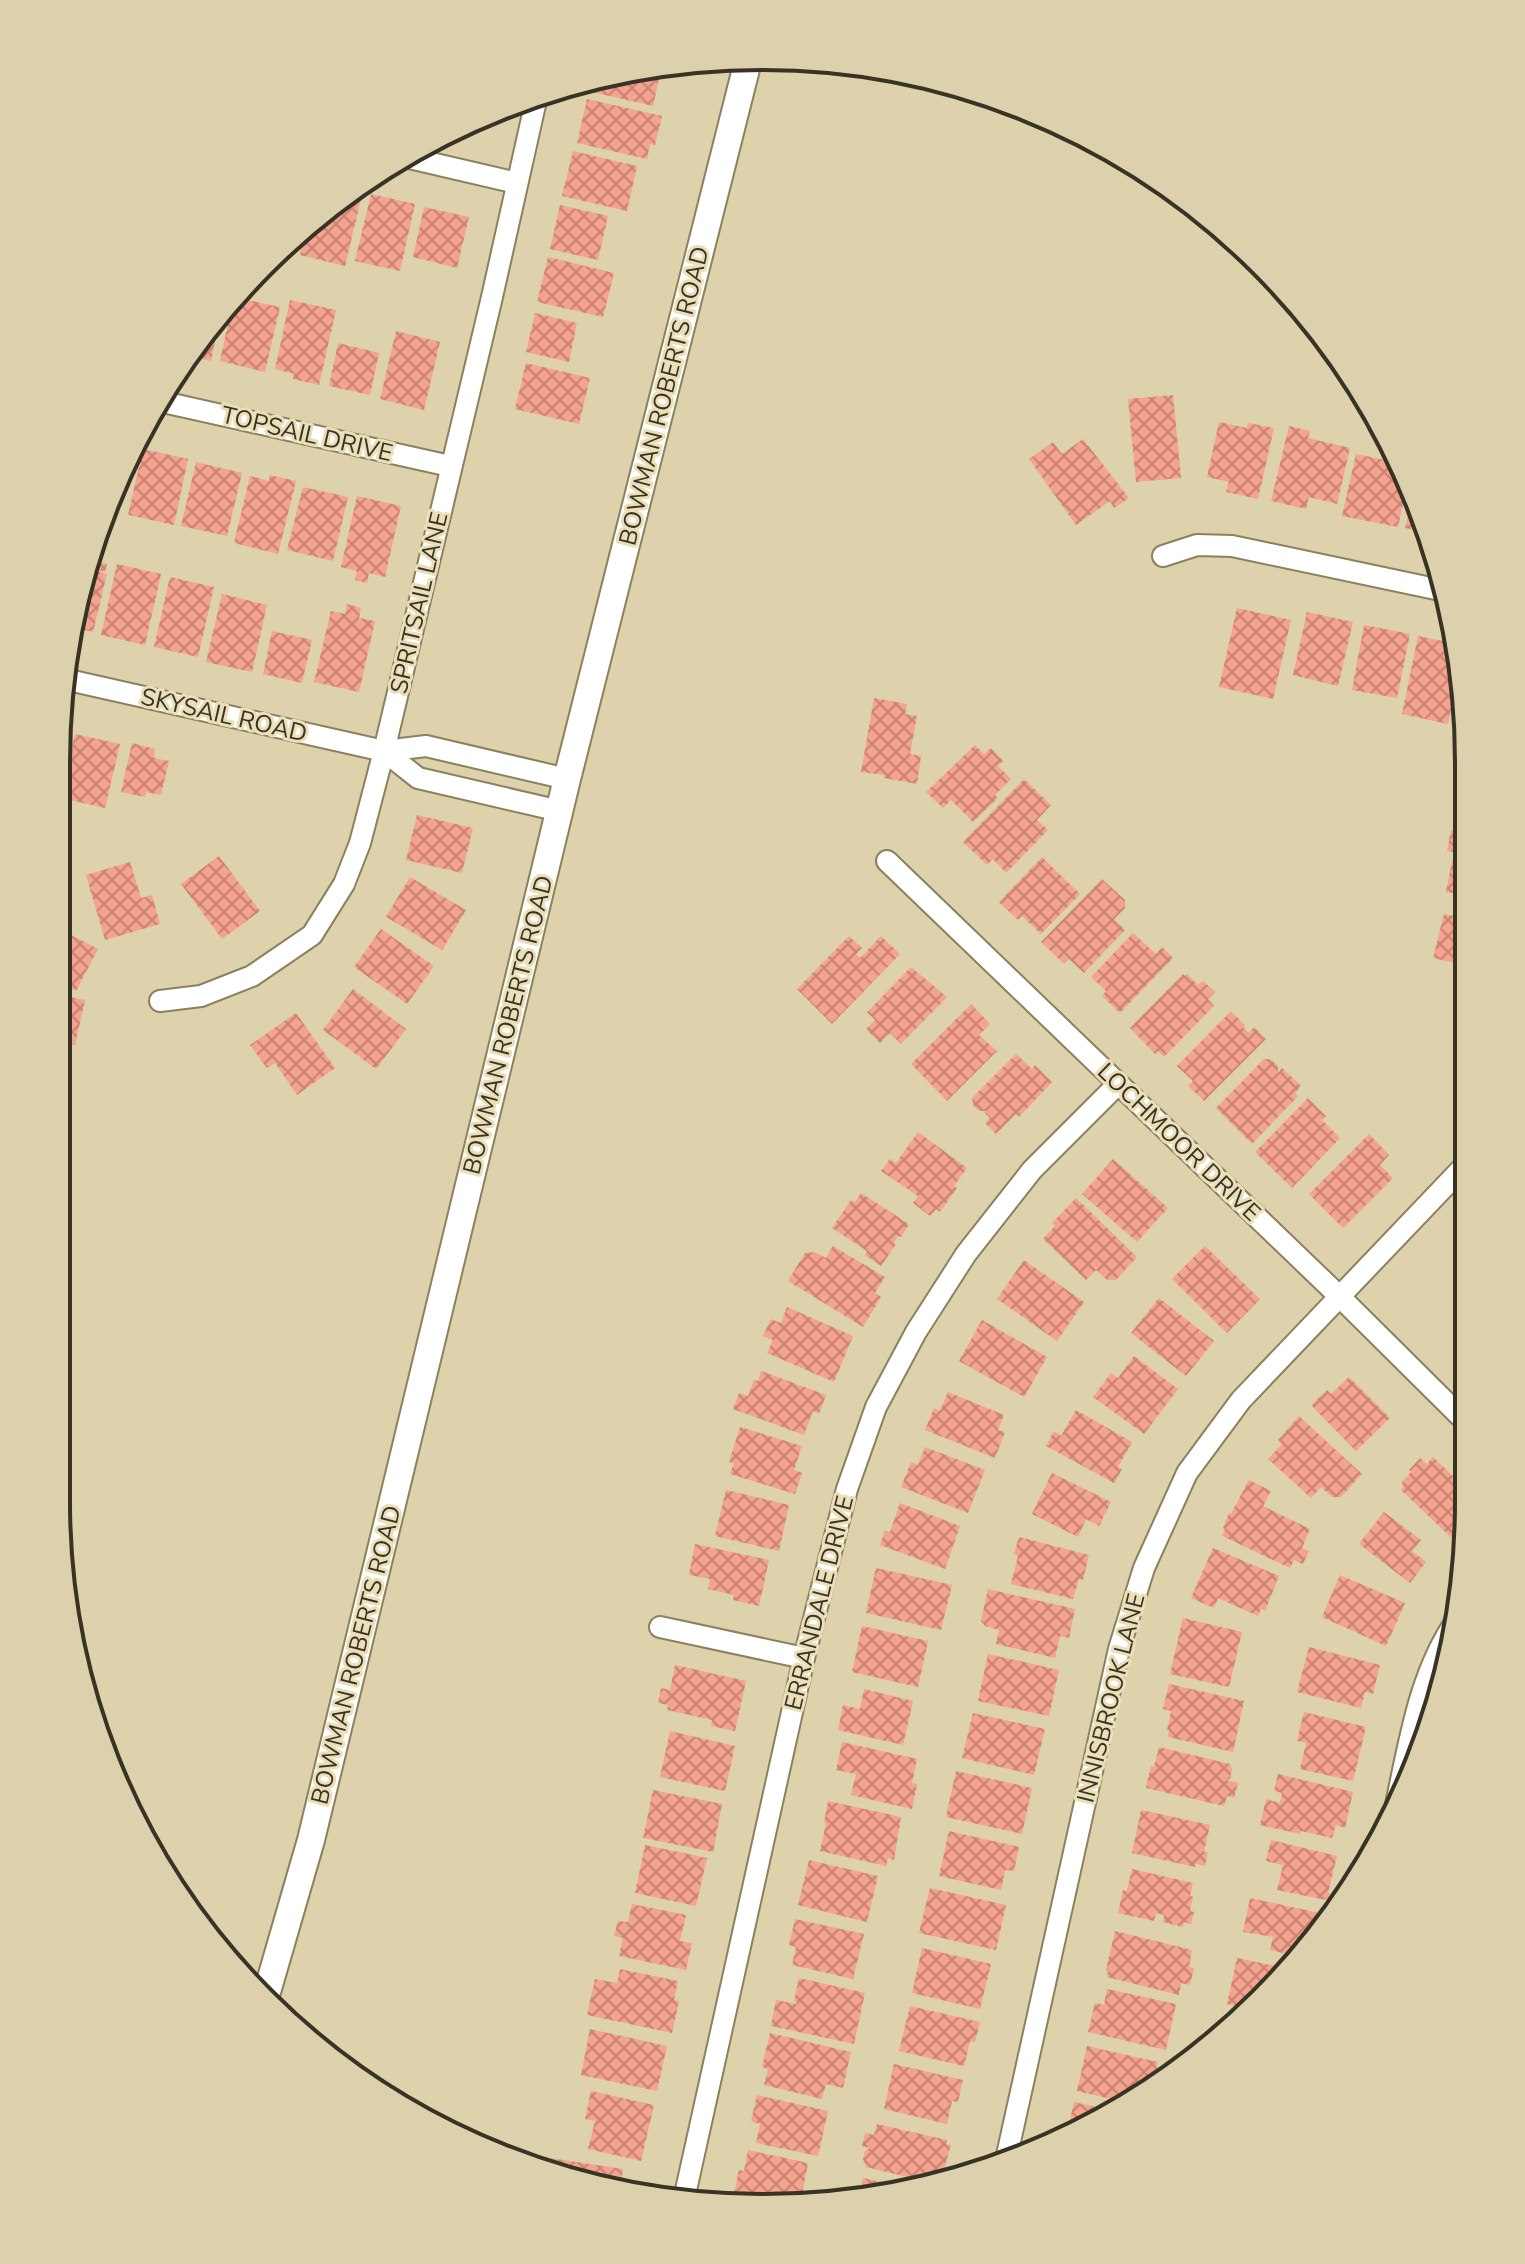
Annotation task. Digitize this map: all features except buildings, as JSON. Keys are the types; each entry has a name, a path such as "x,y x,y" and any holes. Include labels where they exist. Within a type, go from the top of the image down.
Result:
{"street":[{"name":"BOWMAN ROBERTS ROAD","path":"269,1986 311,1840 567,779 746,70"},
{"name":"SPRITSAIL LANE","path":"160,1001 201,996 252,976 312,935 344,884 360,843 384,751 534,109"},
{"path":"420,161 517,183"},
{"name":"TOPSAIL DRIVE","path":"171,404 450,466"},
{"path":"1163,556 1197,545 1232,546 1432,588"},
{"name":"SKYSAIL ROAD","path":"75,681 384,751 426,746 567,779"},
{"name":"SKYSAIL ROAD","path":"384,751 418,778 560,811"},
{"name":"LOCHMOOR DRIVE","path":"887,861 1455,1411"},
{"name":"ERRANDALE DRIVE","path":"686,2190 804,1658 847,1489 876,1407 916,1332 966,1254 1032,1170 1118,1084"},
{"name":"INNISBROOK LANE","path":"1008,2148 1119,1649 1144,1568 1187,1473 1241,1400 1455,1176"},
{"path":"660,1627 804,1658"},
{"path":"1408,1750 1429,1673 1438,1654"}]}
